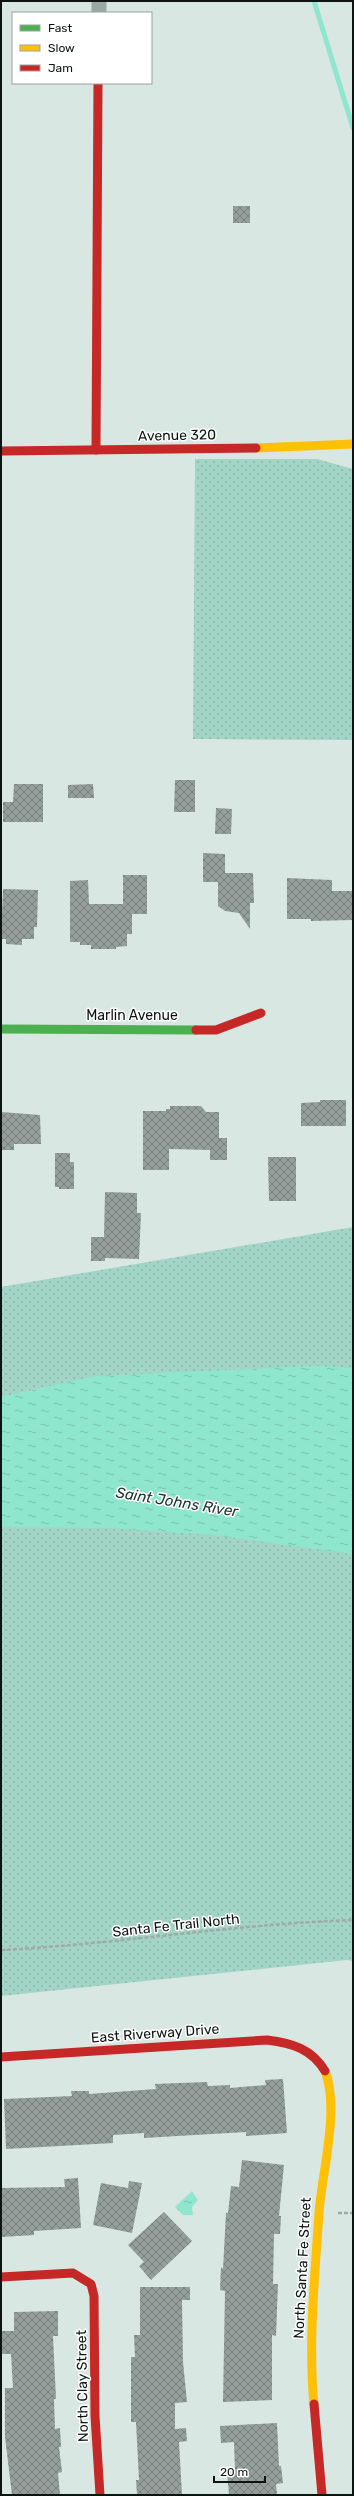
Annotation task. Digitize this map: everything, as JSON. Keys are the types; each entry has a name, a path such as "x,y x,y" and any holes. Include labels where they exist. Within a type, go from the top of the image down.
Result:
{"street":[{"path":"99,1 99,12"},
{"path":"96,450 98,84"},
{"name":"Avenue 320","path":"1,451 280,448 353,444"},
{"name":"Marlin Avenue","path":"1,1028 216,1030 261,1013"},
{"name":"East Riverway Drive","path":"1,2057 267,2040 295,2044 308,2051"},
{"name":"North Santa Fe Street","path":"308,2051 319,2060 326,2072 331,2084 332,2096 318,2224 311,2376 322,2495"},
{"name":"North Clay Street","path":"1,2277 66,2272 73,2273 86,2279 91,2284 94,2296 95,2416 100,2495"}],"path":[{"name":"Santa Fe Trail North","path":"1,1950 69,1947 158,1936 353,1920"}],"shaded area":[{"path":"195,459 317,459 353,469 353,740 193,739"},
{"path":"353,1227 353,1961 347,1960 1,1996 1,1287"}],"water":[{"name":"Saint Johns River","path":"317,1366 353,1368 353,1554 213,1535 110,1528 1,1527 1,1397 95,1376"},
{"path":"192,2191 198,2200 192,2207 193,2215 183,2215 175,2207"}],"building":[{"path":"233,206 250,206 250,223 233,223"},
{"path":"175,780 195,780 195,812 174,812"},
{"path":"14,784 43,784 43,822 3,822 3,802 13,802"},
{"path":"93,784 94,798 68,798 68,785"},
{"path":"216,808 232,809 231,834 215,834"},
{"path":"203,853 225,854 225,873 253,873 254,903 250,903 250,929 239,913 225,911 218,906 218,882 203,882"},
{"path":"123,875 147,875 147,914 132,914 132,934 127,934 127,946 116,947 116,949 91,949 91,945 80,945 80,942 70,942 70,881 88,880 89,904 123,904"},
{"path":"287,878 332,880 332,891 353,891 353,920 311,921 311,919 287,919"},
{"path":"3,889 38,890 37,927 34,927 34,939 22,939 22,945 6,944 6,939 1,939"},
{"path":"320,1100 346,1100 346,1126 301,1126 301,1103 320,1102"},
{"path":"170,1106 201,1106 206,1112 219,1112 219,1138 227,1138 227,1160 210,1160 210,1150 169,1149 169,1170 143,1170 143,1111 166,1111 166,1109 170,1109"},
{"path":"1,1112 40,1115 41,1144 14,1144 14,1150 1,1150"},
{"path":"55,1153 70,1153 70,1162 74,1162 74,1189 59,1189 59,1187 55,1187"},
{"path":"268,1157 296,1157 296,1201 269,1201"},
{"path":"105,1192 137,1193 137,1213 141,1213 139,1259 105,1258 105,1261 91,1261 91,1237 104,1237"},
{"path":"283,2079 287,2133 246,2136 246,2132 144,2138 144,2133 113,2135 113,2143 6,2149 4,2099 72,2096 71,2091 89,2091 89,2094 156,2089 155,2084 207,2082 208,2086 230,2085 230,2088 266,2085 265,2080"},
{"path":"242,2160 284,2165 279,2216 281,2216 280,2234 274,2234 273,2284 278,2284 276,2336 272,2335 272,2400 223,2402 225,2291 220,2290 221,2267 223,2269 226,2213 228,2213 231,2186 239,2187"},
{"path":"78,2178 81,2228 34,2231 34,2235 1,2237 1,2188 65,2187 64,2179"},
{"path":"129,2181 142,2183 132,2233 93,2225 101,2183 128,2188"},
{"path":"164,2212 192,2241 151,2280 139,2266 144,2262 128,2245"},
{"path":"140,2287 190,2287 190,2300 182,2300 183,2362 187,2402 175,2403 175,2429 186,2428 187,2441 179,2442 182,2495 137,2495 136,2480 139,2480 136,2422 131,2422 131,2357 135,2357 134,2335 140,2335"},
{"path":"58,2311 58,2336 53,2336 56,2399 54,2399 55,2429 60,2428 61,2447 59,2447 62,2472 58,2473 60,2495 12,2495 5,2437 5,2388 13,2388 11,2354 2,2354 2,2331 14,2331 14,2312"},
{"path":"277,2423 279,2466 281,2466 283,2483 276,2484 277,2495 229,2495 227,2472 235,2471 234,2442 221,2443 220,2426"}],"waterway":[{"path":"314,1 353,128"}],"traffic: fast":[{"path":"1,1029 196,1030"}],"traffic: slow":[{"path":"256,448 353,444"},
{"path":"314,2404 312,2381 314,2284 319,2213 329,2141 331,2103 325,2071"}],"traffic: jam":[{"path":"96,450 98,84"},
{"path":"1,451 256,448"},
{"path":"196,1030 216,1030 261,1013"},
{"path":"1,2057 267,2040 293,2045 308,2052 320,2063 325,2071"},
{"path":"1,2277 73,2273 91,2284 94,2296 95,2416 100,2495"},
{"path":"314,2404 322,2495"}]}
